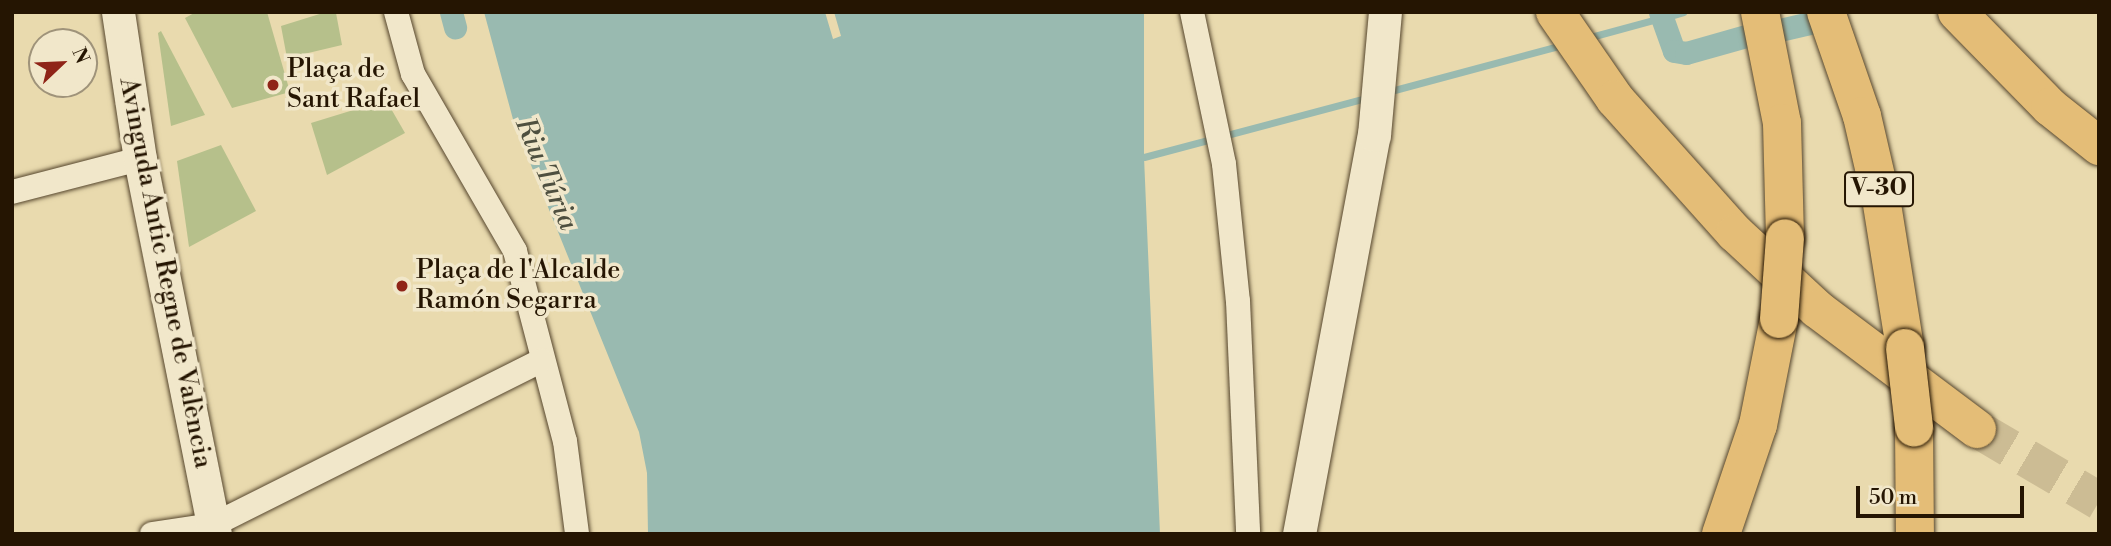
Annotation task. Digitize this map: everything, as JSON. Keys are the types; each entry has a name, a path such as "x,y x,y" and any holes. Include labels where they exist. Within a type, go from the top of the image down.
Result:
{"highway":[{"path":"1555,12 1615,99 1735,233 1817,309 1978,429"},
{"path":"1957,12 2050,107 2099,146"},
{"name":"V-30","path":"1831,24 1862,116 1881,198 1905,348 1914,426 1915,534"},
{"path":"1721,534 1758,425 1779,318 1785,238 1782,123 1764,29"}],"main road":[{"name":"Avinguda Antic Regne de València","path":"118,12 141,159 214,529"},
{"path":"1299,534 1374,135 1383,58 1385,12"}],"street":[{"path":"396,12 413,74 515,251 535,320 541,361 565,441 577,534"},
{"path":"1192,12 1224,164 1238,301 1248,534"},
{"path":"12,192 141,159"},
{"path":"152,534 214,529 541,361"}],"green space":[{"path":"196,12 267,12 290,92 232,108 185,18"},
{"path":"326,12 336,13 342,45 287,58 281,26"},
{"path":"161,31 205,115 171,126 158,33"},
{"path":"386,100 405,133 327,175 311,123"},
{"path":"221,145 256,211 189,247 177,161"}],"water":[{"name":"Riu Túria","path":"484,12 825,12 833,39 841,36 834,12 1144,12 1144,157 1160,534 648,534 647,473 639,432 514,123"}],"waterway":[{"path":"451,12 455,27"},
{"path":"1660,12 1674,51 1686,53 1746,36"},
{"path":"1667,17 1683,12"},
{"path":"1587,38 1657,19"},
{"path":"1784,29 1814,22"},
{"path":"1387,92 1562,45"},
{"path":"1144,157 1369,97"}],"tunnel":[{"path":"1977,429 2099,501"}],"place":[{"name":"Plaça de Sant Rafael","path":"273,85"},
{"name":"Plaça de l'Alcalde Ramón Segarra","path":"402,286"}]}
